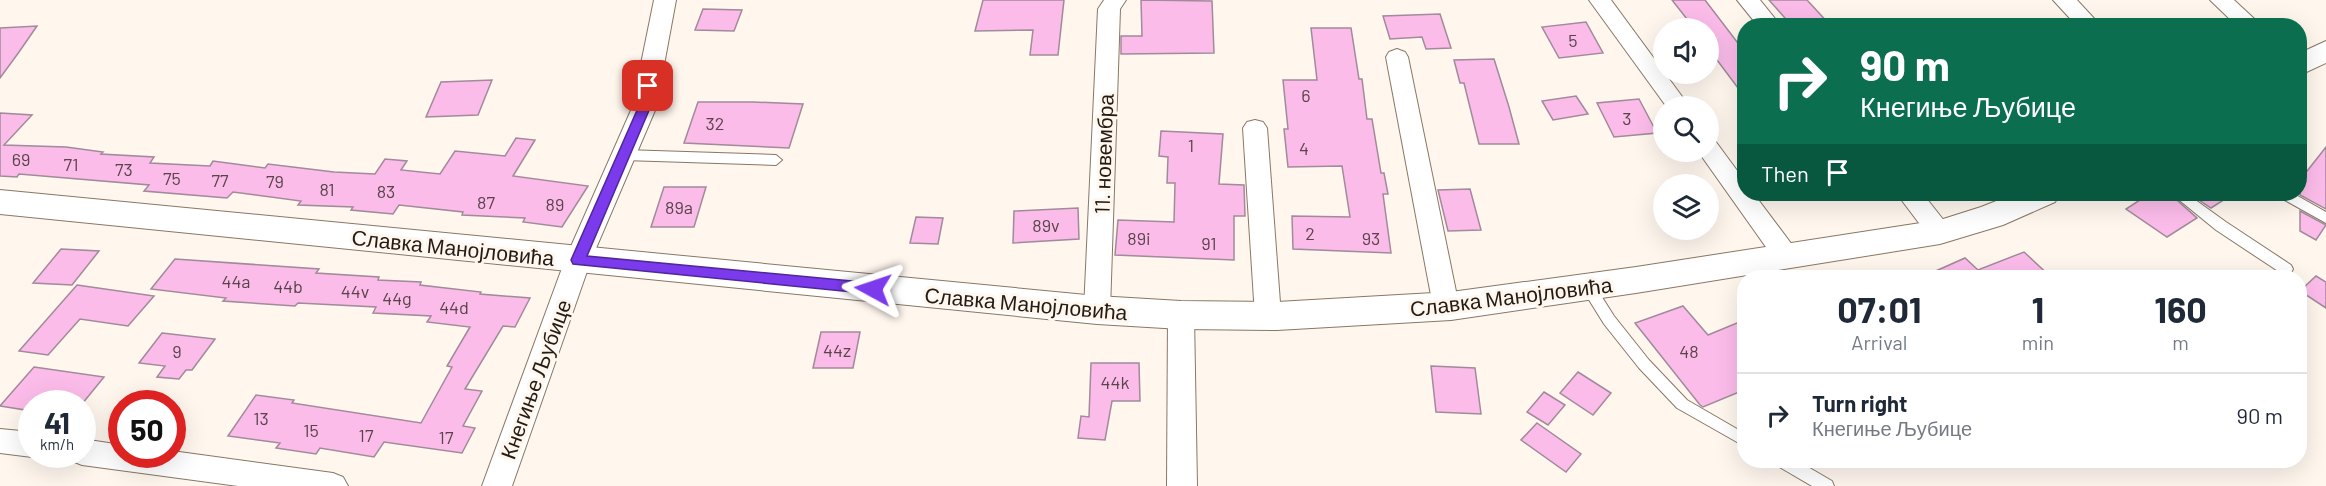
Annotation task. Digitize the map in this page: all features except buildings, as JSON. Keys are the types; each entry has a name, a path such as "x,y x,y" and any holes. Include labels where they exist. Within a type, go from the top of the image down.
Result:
{"main road":[{"path":"2307,61 2326,51"},
{"name":"Славка Манојловића","path":"0,202 1097,310 1181,315 1268,316 1359,313 1446,306 1787,257 1940,232 1992,216 2027,201"}],"street":[{"name":"Кнегиње Љубице","path":"497,486 578,260 644,108 665,0"},
{"name":"11. новембра","path":"1097,310 1109,9 1115,0"},
{"path":"1600,0 1671,96"},
{"path":"1748,0 1763,18"},
{"path":"2064,0 2082,18"},
{"path":"2221,0 2242,18"},
{"path":"1397,57 1446,306"},
{"path":"1255,128 1268,316"},
{"path":"1718,162 1737,188"},
{"path":"1746,201 1787,257"},
{"path":"1915,201 1940,232"},
{"path":"1181,315 1182,486"},
{"path":"0,441 18,443"},
{"path":"96,454 333,486"}],"lane":[{"path":"624,155 776,160"},
{"path":"2188,201 2221,226 2286,268"},
{"path":"2296,201 2326,218"},
{"path":"1588,287 1609,320 1644,364 1682,404 1737,436"},
{"path":"1795,468 1826,486"}],"route":[{"path":"648,86 644,108 578,260 873,289"}]}
